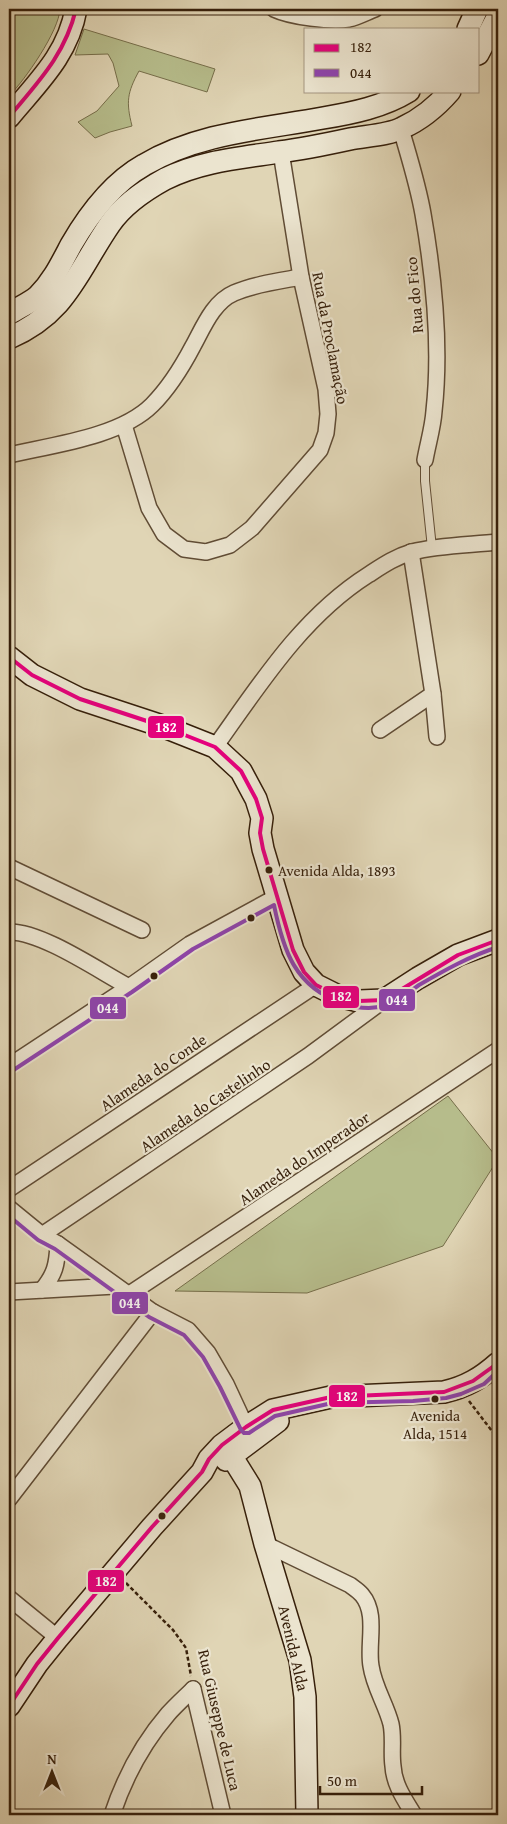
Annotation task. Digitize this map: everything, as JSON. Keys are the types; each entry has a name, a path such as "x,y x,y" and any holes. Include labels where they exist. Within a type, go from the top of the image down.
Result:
{"street":[{"path":"9,117 62,51 73,26 76,9"},
{"path":"274,9 299,17 348,19 375,9"},
{"path":"468,28 478,9"},
{"path":"480,50 498,16"},
{"path":"9,314 36,297 55,275 93,210 116,186 142,166 173,150 207,139 344,114 392,102 407,92"},
{"path":"9,338 26,330 53,310 71,288 110,223 132,200 165,180 187,170 220,161 281,152 401,129 422,116 449,92"},
{"name":"Rua do Fico","path":"401,129 423,213 434,306 436,358 434,410 425,460"},
{"name":"Rua da Proclamação","path":"124,425 149,508 164,534 184,549 206,552 230,546 252,528 320,450 326,433 328,414 326,389 301,277 281,152"},
{"path":"9,455 95,435 124,425 151,406 173,380 194,346 204,323 232,293 301,277"},
{"path":"215,747 283,652 304,628 356,582 390,561 412,552 432,548 498,542"},
{"path":"412,552 437,737"},
{"path":"9,658 32,675 80,699 171,729 215,747 241,771 256,799 262,818 260,833 263,849 293,950 304,972 316,984 338,996 359,1001 384,1000 458,955 498,940"},
{"path":"380,730 432,694"},
{"path":"9,867 142,930"},
{"path":"9,1066 129,988 190,944 278,896"},
{"path":"9,932 25,933 46,942 129,988"},
{"name":"Alameda do Conde","path":"9,1189 316,984"},
{"name":"Alameda do Castelinho","path":"42,1235 308,1056 384,1000"},
{"name":"Alameda do Imperador","path":"128,1295 498,1050"},
{"path":"9,1208 42,1235 58,1244 128,1295 153,1312 188,1330 208,1353 226,1384 245,1434"},
{"path":"42,1290 55,1271 58,1244"},
{"path":"9,1292 115,1286"},
{"path":"9,1499 153,1312"},
{"path":"9,1706 37,1664 58,1638 152,1527 202,1472 209,1459 222,1445 245,1434 273,1410 330,1397 413,1395 444,1392 459,1388 481,1378 498,1363"},
{"path":"202,1472 232,1457 245,1434"},
{"name":"Avenida Alda","path":"245,1434 250,1486 265,1544 300,1660 306,1697 307,1815"},
{"name":"Avenida Alda","path":"232,1457 250,1486"},
{"path":"265,1544 350,1585 362,1595 368,1604 370,1616 370,1664 392,1729 394,1777 414,1815"},
{"path":"9,1598 58,1638"},
{"path":"112,1815 120,1790 138,1755 168,1713 194,1689"},
{"name":"Rua Giuseppe de Luca","path":"194,1689 223,1815"}],"lane":[{"path":"425,460 425,481 432,548"}],"path":[{"path":"459,1388 498,1439"},
{"name":"Rua Giuseppe de Luca","path":"114,1571 173,1630 186,1648 194,1689"}],"green space":[{"path":"9,9 60,9 54,30 48,42 24,79 9,96"},
{"path":"84,29 215,69 207,92 139,71 130,92 128,104 132,126 95,138 78,122 97,111 119,86 113,63 108,54 75,55"},
{"path":"448,1096 498,1159 443,1246 307,1293 175,1291"}],"transit line":[{"name":"182","path":"9,117 40,80 58,54 76,9"},
{"name":"182","path":"9,657 32,675 80,699 162,726 215,747 241,771 256,799 262,818 260,833 263,849 293,950 304,972 316,985 338,996 359,1001 384,1000 458,955 498,940"},
{"name":"044","path":"12,1071 132,992 193,949 274,905 287,952 302,977 326,996 353,1006 364,1008 382,1007 448,969 498,947"},
{"name":"044","path":"9,1216 38,1240 55,1249 149,1317 184,1335 203,1357 244,1433 249,1433 275,1416 332,1403 413,1401 446,1398 484,1384 498,1371"},
{"name":"182","path":"9,1706 37,1664 58,1638 152,1527 202,1472 209,1459 222,1445 246,1427 273,1410 331,1397 444,1392 473,1381 498,1363"}],"place":[{"name":"Avenida Alda, 1893","path":"269,870"},
{"name":"Avenida Alda, 1514","path":"435,1399"}]}
